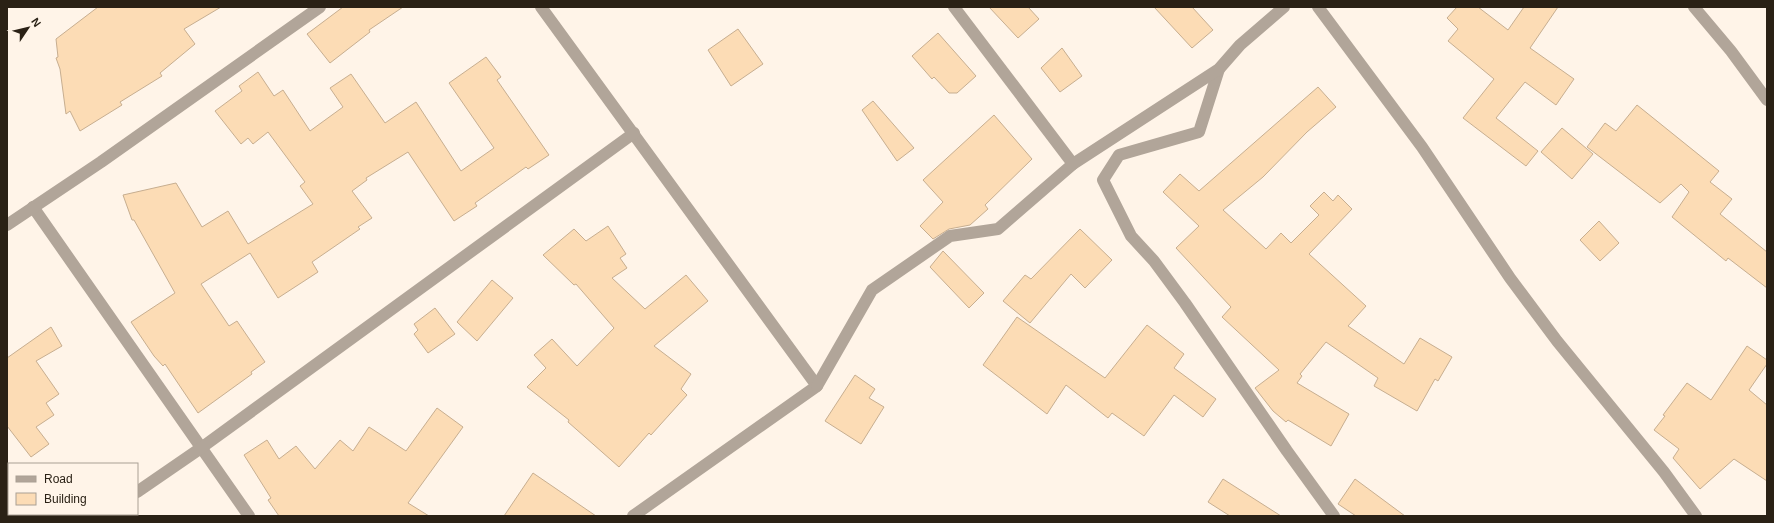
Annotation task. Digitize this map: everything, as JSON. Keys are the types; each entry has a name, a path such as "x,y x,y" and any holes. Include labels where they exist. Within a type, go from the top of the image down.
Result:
{"street":[{"path":"7,225 101,162 320,7"},
{"path":"541,7 817,386"},
{"path":"954,7 1073,164"},
{"path":"632,516 817,386 872,290 950,236 998,229 1073,164 1219,69 1240,45 1284,7"},
{"path":"1318,7 1422,147 1510,278 1557,341 1664,472 1696,516"},
{"path":"1694,7 1731,51 1767,100"},
{"path":"1219,69 1199,132 1119,155 1103,180 1132,236 1163,273 1334,516"},
{"path":"138,491 201,448 634,134"},
{"path":"33,207 249,516"}],"building":[{"path":"98,7 221,7 184,29 195,44 160,73 162,76 120,102 122,105 80,131 70,111 66,114 60,69 56,58 58,57 56,39"},
{"path":"343,7 403,7 369,30 370,32 330,63 307,34"},
{"path":"989,7 1028,7 1039,19 1018,38"},
{"path":"1154,7 1192,7 1213,30 1192,48"},
{"path":"1457,7 1478,7 1508,30 1524,7 1558,7 1530,48 1574,79 1556,105 1525,82 1496,118 1538,151 1526,166 1463,118 1494,79 1448,41 1458,29 1447,18"},
{"path":"738,29 763,64 731,86 708,50"},
{"path":"938,33 976,76 957,93 949,93 934,77 932,79 912,56"},
{"path":"1062,48 1082,76 1060,92 1041,68"},
{"path":"486,57 501,77 497,80 549,155 528,169 526,167 475,203 477,206 454,221 408,152 366,178 367,180 352,191 372,218 358,227 360,229 312,262 318,272 278,298 250,253 201,284 229,326 237,321 265,362 251,372 252,374 198,413 165,364 163,366 154,356 131,322 175,293 134,220 132,220 123,195 176,183 202,227 228,211 248,244 313,204 300,186 305,182 268,132 253,144 248,138 241,144 215,111 242,91 239,86 258,72 274,96 283,90 310,131 343,107 330,88 351,74 385,123 416,102 461,171 494,148 449,83"},
{"path":"1318,87 1336,107 1307,132 1263,177 1223,210 1266,249 1281,233 1291,243 1319,215 1310,206 1324,192 1333,201 1338,195 1352,209 1309,254 1366,306 1348,326 1404,364 1420,338 1452,357 1438,381 1435,379 1417,411 1374,386 1378,378 1326,342 1300,374 1302,376 1297,383 1349,414 1331,446 1288,420 1286,422 1273,411 1255,388 1279,370 1222,317 1231,307 1176,248 1199,226 1163,192 1180,174 1199,191"},
{"path":"873,101 914,148 897,161 862,110"},
{"path":"1637,105 1719,171 1710,182 1732,199 1720,214 1767,252 1767,288 1728,258 1726,261 1672,217 1689,192 1681,184 1660,203 1587,147 1605,123 1616,131"},
{"path":"994,115 1032,159 985,205 988,209 970,225 949,229 933,239 920,226 943,202 923,180"},
{"path":"1562,128 1593,154 1572,179 1541,152"},
{"path":"1599,221 1619,243 1600,261 1580,240"},
{"path":"608,226 626,254 620,258 627,268 612,278 645,309 686,275 708,301 654,346 691,374 681,389 687,395 651,435 649,433 619,467 568,422 569,420 527,387 546,368 534,355 552,339 577,366 614,328 576,284 574,285 543,255 574,229 586,241"},
{"path":"1080,229 1112,260 1085,288 1071,274 1030,323 1003,301 1025,275 1031,279"},
{"path":"943,251 984,293 969,308 930,267"},
{"path":"492,280 513,298 477,341 457,322"},
{"path":"435,308 455,334 428,353 414,334 418,330 414,324"},
{"path":"1017,317 1105,378 1147,325 1184,354 1174,368 1216,399 1203,417 1174,395 1144,436 1112,413 1108,418 1066,385 1047,414 983,365"},
{"path":"51,327 62,346 36,361 59,394 46,403 54,415 36,427 49,444 31,457 7,426 7,358"},
{"path":"1747,346 1767,360 1767,364 1749,390 1767,405 1767,481 1734,459 1700,489 1673,458 1679,449 1654,430 1665,416 1663,415 1687,383 1711,400"},
{"path":"855,375 875,389 869,398 884,407 861,444 825,421"},
{"path":"437,408 463,427 408,503 429,516 279,516 268,500 271,498 244,455 267,440 279,459 296,446 315,469 340,440 353,451 369,427 406,451"},
{"path":"533,473 596,516 504,516"},
{"path":"1223,479 1281,516 1230,516 1208,502"},
{"path":"1355,479 1405,516 1356,516 1338,504"}]}
